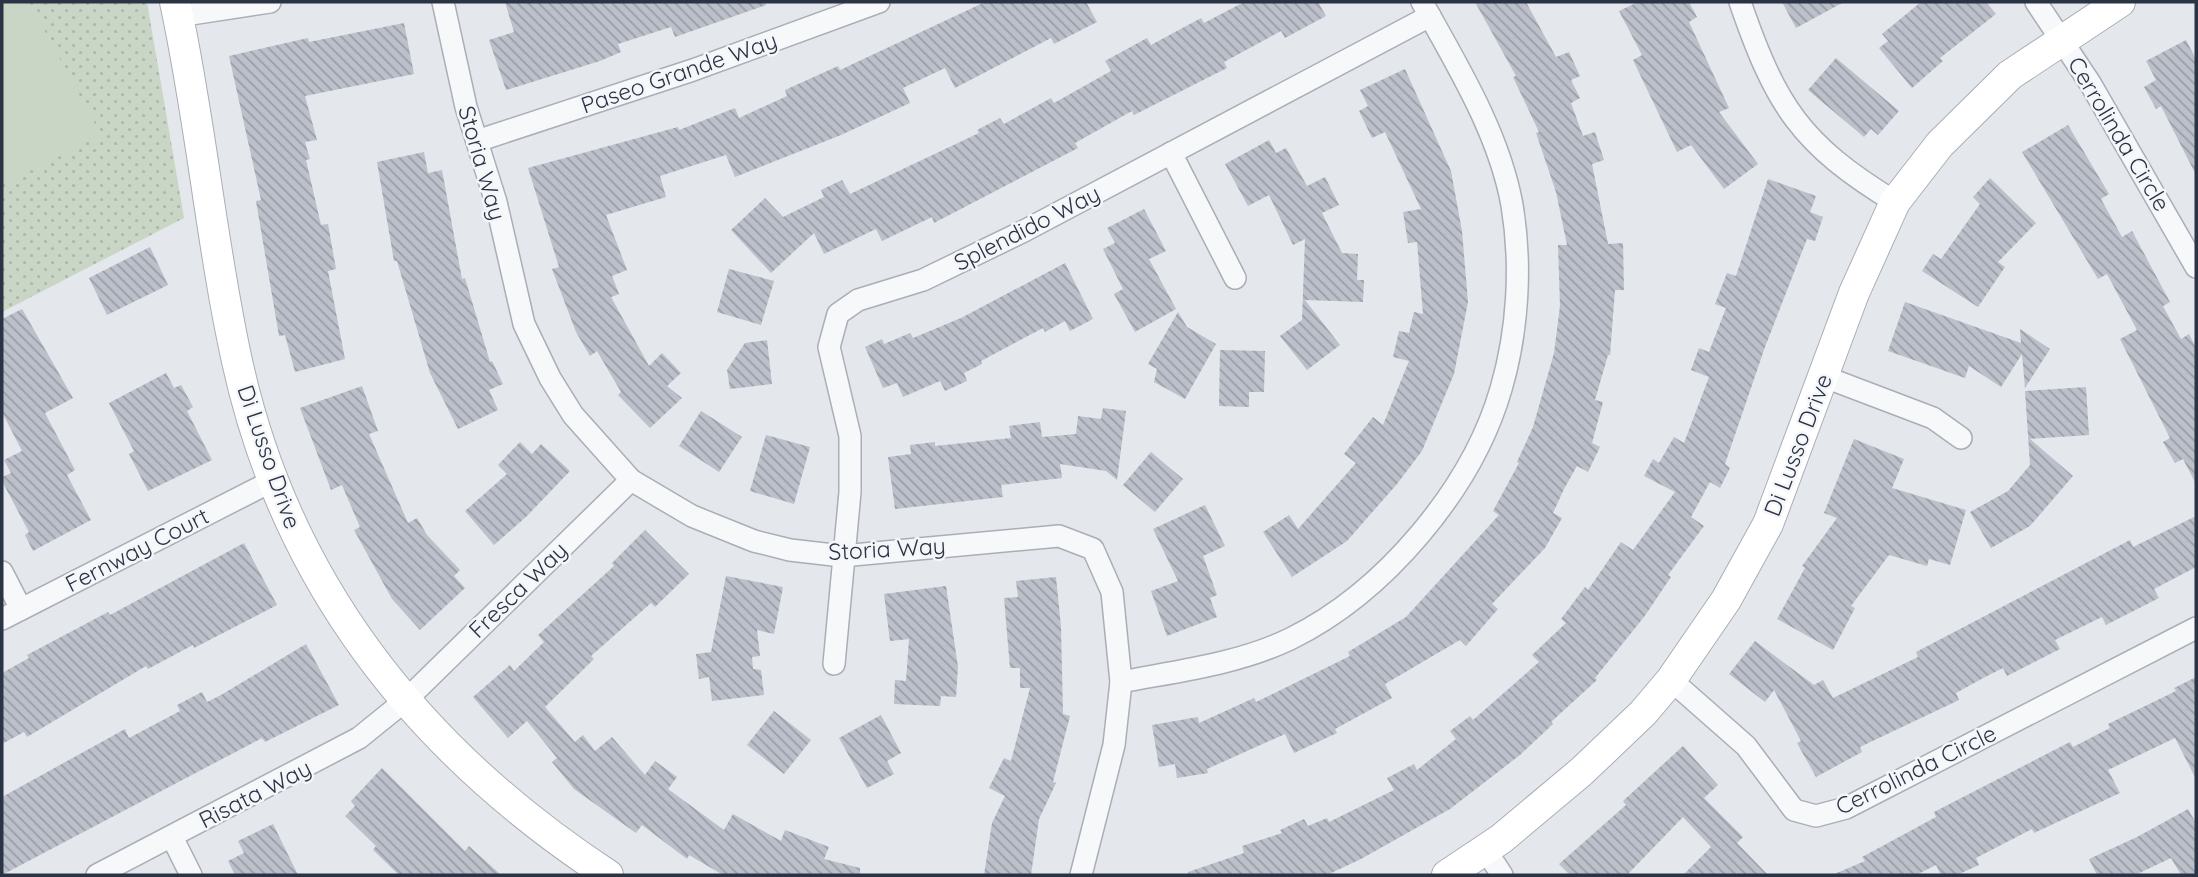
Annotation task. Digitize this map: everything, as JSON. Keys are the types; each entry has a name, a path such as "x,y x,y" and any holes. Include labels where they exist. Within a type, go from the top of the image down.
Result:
{"street":[{"path":"176,9 270,2"},
{"name":"Storia Way","path":"443,2 453,53 496,202 524,324 550,379 573,415 631,480 692,516 754,541 790,551 842,556 1059,536 1093,549 1112,592 1121,682 1114,745 1081,875"},
{"name":"Paseo Grande Way","path":"477,141 692,70 879,2"},
{"path":"1740,2 1762,65 1791,116 1831,158 1895,202"},
{"name":"Cerrolinda Circle","path":"2036,2 2061,39 2196,267"},
{"name":"Di Lusso Drive","path":"1447,875 1485,849 1581,772 1643,713 1671,680 1726,600 1768,524 1825,377 1854,293 1895,202 1940,144 2010,75 2120,2"},
{"name":"Di Lusso Drive","path":"176,9 238,363 272,481 294,533 333,606 371,660 406,700 502,797 571,851 608,875"},
{"path":"1121,682 1208,666 1255,652 1292,638 1334,611 1370,585 1409,546 1445,502 1479,444 1501,390 1514,328 1517,267 1511,204 1492,136 1426,9"},
{"name":"Splendido Way","path":"834,664 850,492 850,436 829,346 838,314 858,300 936,274 1024,231 1171,153 1426,9"},
{"path":"1171,153 1235,278"},
{"path":"1825,377 1933,418 1961,438"},
{"name":"Fresca Way","path":"406,700 631,480"},
{"name":"Fernway Court","path":"11,614 272,481"},
{"path":"2,572 11,614"},
{"name":"Cerrolinda Circle","path":"1671,680 1746,746 1794,810 1816,816 1846,808 2196,628"},
{"name":"Risata Way","path":"97,875 337,752 406,700"},
{"path":"172,837 191,875"},
{"path":"1485,849 1502,875"}],"green space":[{"path":"2,2 147,2 184,218 2,312"},
{"path":"2,2 29,2 101,135 2,185"}],"building":[{"path":"505,2 765,2 766,5 675,37 671,27 618,44 621,52 600,61 506,90 489,40 514,32"},
{"path":"985,2 1086,2 1097,22 1054,44 1051,38 955,88 945,68 903,88 910,103 841,135 735,177 726,155 660,176 666,197 606,215 627,270 612,276 619,294 611,297 649,366 662,353 681,373 667,386 682,398 650,428 618,395 621,392 597,351 590,356 576,332 552,269 559,267 528,168 678,127 679,130 735,108 739,118 787,96 785,90 838,66 840,70"},
{"path":"1244,2 1318,2 1326,16 1285,38 1281,31 1224,62 1227,68 1134,115 1132,111 1075,143 1078,148 934,223 932,217 882,241 876,229 824,254 814,233 771,273 731,230 765,198 783,217 824,197 821,190 842,180 850,194 979,133 977,130 1000,118 1004,124 1051,98 1054,103 1111,71 1105,61 1147,38 1151,45 1201,18 1204,23"},
{"path":"1475,2 1526,2 1556,57 1569,52 1580,76 1571,80 1580,98 1571,103 1583,136 1595,132 1604,160 1592,164 1608,244 1623,243 1624,290 1615,290 1610,355 1595,400 1603,402 1592,443 1600,447 1588,472 1577,466 1564,489 1553,513 1562,518 1545,548 1492,604 1498,609 1466,646 1460,640 1385,684 1392,698 1335,729 1337,733 1294,753 1285,734 1207,769 1208,773 1177,778 1175,764 1159,767 1152,725 1198,717 1199,723 1254,698 1256,702 1350,656 1348,652 1406,617 1499,515 1493,511 1519,463 1517,462 1533,427 1554,353 1560,306 1558,245 1567,245 1556,192 1536,133 1539,132 1513,77 1516,76"},
{"path":"1638,2 1689,2 1697,17 1689,22 1729,108 1719,112 1758,164 1724,189 1691,145 1677,152 1633,60 1642,55 1619,11"},
{"path":"1782,2 1844,2 1796,28"},
{"path":"1921,2 1986,2 1996,14 1940,58 1943,61 1912,88 1879,48 1888,41 1882,34"},
{"path":"404,23 414,74 305,96 317,140 305,142 310,159 306,160 321,225 328,224 336,269 328,271 345,359 295,372 285,335 279,336 256,201 261,200 229,56 308,38 309,42"},
{"path":"2186,40 2196,59 2196,175 2161,106 2156,109 2144,87 2156,80 2146,61"},
{"path":"1836,58 1899,111 1878,135 1871,129 1864,137 1808,90"},
{"path":"1405,69 1451,171 1462,231 1468,302 1454,374 1422,451 1397,484 1347,541 1292,577 1263,532 1289,515 1298,529 1356,463 1344,454 1373,417 1383,425 1409,361 1393,357 1399,331 1409,333 1414,312 1423,314 1417,242 1408,243 1403,212 1421,209 1385,132 1372,138 1359,111 1368,106 1360,90"},
{"path":"2068,125 2109,194 2101,199 2122,237 2132,231 2170,302 2163,306 2181,339 2189,334 2196,348 2196,484 2183,459 2175,463 2163,442 2170,438 2120,339 2137,330 2107,274 2098,279 2022,152"},
{"path":"1269,140 1276,153 1286,148 1307,186 1325,177 1339,205 1322,213 1342,253 1358,254 1357,280 1364,280 1363,302 1305,300 1340,345 1307,370 1280,336 1302,320 1305,239 1293,245 1269,195 1248,206 1225,164"},
{"path":"424,152 428,173 442,170 462,279 465,278 490,362 492,361 503,384 489,390 498,410 458,429 430,373 397,261 394,261 377,162"},
{"path":"1990,178 2036,223 1998,262 2005,267 1978,307 1922,271 1933,254 1941,259 1980,204 1973,197"},
{"path":"1768,179 1816,196 1810,212 1823,217 1815,241 1807,239 1765,347 1725,464 1730,468 1720,488 1710,482 1691,517 1704,526 1668,575 1671,577 1644,617 1595,678 1597,680 1520,755 1450,809 1361,859 1327,875 1189,875 1188,872 1244,853 1242,846 1282,833 1280,830 1304,819 1308,826 1327,818 1329,822 1394,790 1387,778 1414,764 1417,770 1456,739 1450,731 1470,716 1473,720 1539,662 1532,655 1566,623 1561,619 1585,587 1588,590 1621,542 1633,550 1675,492 1644,476 1653,459 1659,463 1674,437 1684,443 1709,377 1691,370 1699,348 1709,352 1726,308 1715,304 1727,273 1736,276"},
{"path":"1144,209 1166,251 1149,259 1176,309 1135,332 1114,294 1123,289 1103,249 1115,243 1107,228"},
{"path":"150,247 168,285 107,315 89,278"},
{"path":"1065,263 1093,319 1070,331 1065,321 1045,332 1043,328 981,361 982,364 964,373 967,381 945,391 940,381 903,397 897,383 883,388 865,347 882,339 884,344 910,333 913,338 961,318"},
{"path":"729,269 774,281 761,325 717,312"},
{"path":"1905,302 2021,343 2020,329 2050,349 2025,388 2022,354 2001,387 1969,366 1965,378 1888,351"},
{"path":"22,309 73,398 45,413 75,470 67,475 91,520 33,551 25,535 29,532 2,481 2,477 11,473 4,460 22,451 2,412 2,319"},
{"path":"1178,312 1187,327 1216,344 1185,399 1154,382 1157,369 1148,364"},
{"path":"767,340 772,384 730,389 727,370 745,343"},
{"path":"1220,350 1265,351 1264,392 1249,392 1249,407 1219,406"},
{"path":"166,373 174,388 181,385 193,407 187,411 212,460 148,491 129,454 134,451 109,403"},
{"path":"362,386 378,431 369,434 408,523 417,518 427,535 460,570 454,576 465,588 420,630 392,599 354,530 360,527 342,485 331,490 300,408"},
{"path":"2086,387 2089,435 2030,439 2073,476 2030,526 1991,548 1970,512 2008,491 2030,465 2025,391"},
{"path":"1103,408 1126,411 1117,480 1106,471 1060,464 1062,478 1001,485 1003,497 895,509 888,457 911,454 910,445 935,442 935,446 1011,438 1009,426 1040,422 1042,437 1076,434 1078,416 1101,419"},
{"path":"701,411 742,437 719,472 679,446"},
{"path":"766,435 810,447 794,504 750,491"},
{"path":"1854,439 1904,459 1892,488 1966,510 1950,565 1929,559 1927,566 1889,555 1851,606 1855,608 1833,650 1777,619 1805,568 1802,566 1837,518 1824,513"},
{"path":"520,442 532,454 541,444 570,471 527,516 494,545 465,511 507,474 498,465"},
{"path":"1151,452 1183,479 1155,512 1123,485"},
{"path":"1205,505 1225,546 1203,556 1217,595 1210,598 1217,617 1167,636 1151,591 1178,581 1153,529"},
{"path":"2196,516 2196,567 2154,589 2159,598 2106,625 2102,617 2055,640 2060,649 2007,676 2003,668 1985,677 1956,693 1959,700 1860,747 1862,752 1816,777 1797,743 1801,741 1774,690 1765,702 1729,674 1755,641 1814,685 1823,680 1833,698 1918,657 1916,652 2130,540 2133,547"},
{"path":"645,530 689,574 655,607 651,603 591,656 594,659 545,707 575,742 583,735 595,751 612,737 645,775 655,761 677,777 668,789 724,830 733,814 781,841 785,830 829,847 824,859 860,868 860,875 723,875 689,855 687,859 642,825 636,833 574,789 552,762 557,758 527,721 508,738 473,697 510,665 514,671 544,642 538,635 614,566 612,563"},
{"path":"244,543 277,605 194,648 193,645 148,669 146,666 27,737 24,732 2,744 2,673 29,658 27,655 108,612 110,615"},
{"path":"726,576 783,587 774,634 757,630 760,656 752,657 753,669 761,670 764,695 712,701 709,677 699,679 696,654 711,652"},
{"path":"1056,577 1061,627 1063,714 1070,716 1053,782 1056,783 1039,819 1031,875 984,875 992,823 1005,796 989,788 1004,758 1011,761 1030,688 1020,688 1020,668 1010,668 1004,598 1018,597 1016,581"},
{"path":"946,586 958,667 956,697 941,696 940,706 894,704 895,680 906,681 909,639 890,641 884,594"},
{"path":"306,644 339,705 265,742 262,738 2,875 2,797 125,729 129,738 180,711 177,705 202,692 207,702 221,695"},
{"path":"2196,677 2196,779 2175,738 2108,770 2120,793 2034,833 2032,829 1976,858 1979,865 1957,875 1941,875 1936,865 1916,875 1832,875 1865,861 1862,857 1936,817 1934,812 2070,742 2073,747 2110,728 2108,724 2176,691 2174,688"},
{"path":"774,711 811,740 784,774 747,745"},
{"path":"881,715 901,753 887,761 894,774 867,788 839,738"},
{"path":"1683,746 1718,785 1704,798 1743,837 1737,843 1768,875 1683,875 1711,847 1683,817 1627,875 1570,875 1559,864 1626,805 1623,801"},
{"path":"382,768 465,851 469,846 501,875 399,875 373,850 376,846 345,816 355,806 351,801"},
{"path":"2188,809 2196,823 2196,875 2181,875 2171,858 2135,875 2097,875 2089,859"},
{"path":"273,824 298,875 235,875 228,861 244,853 238,841"}]}
